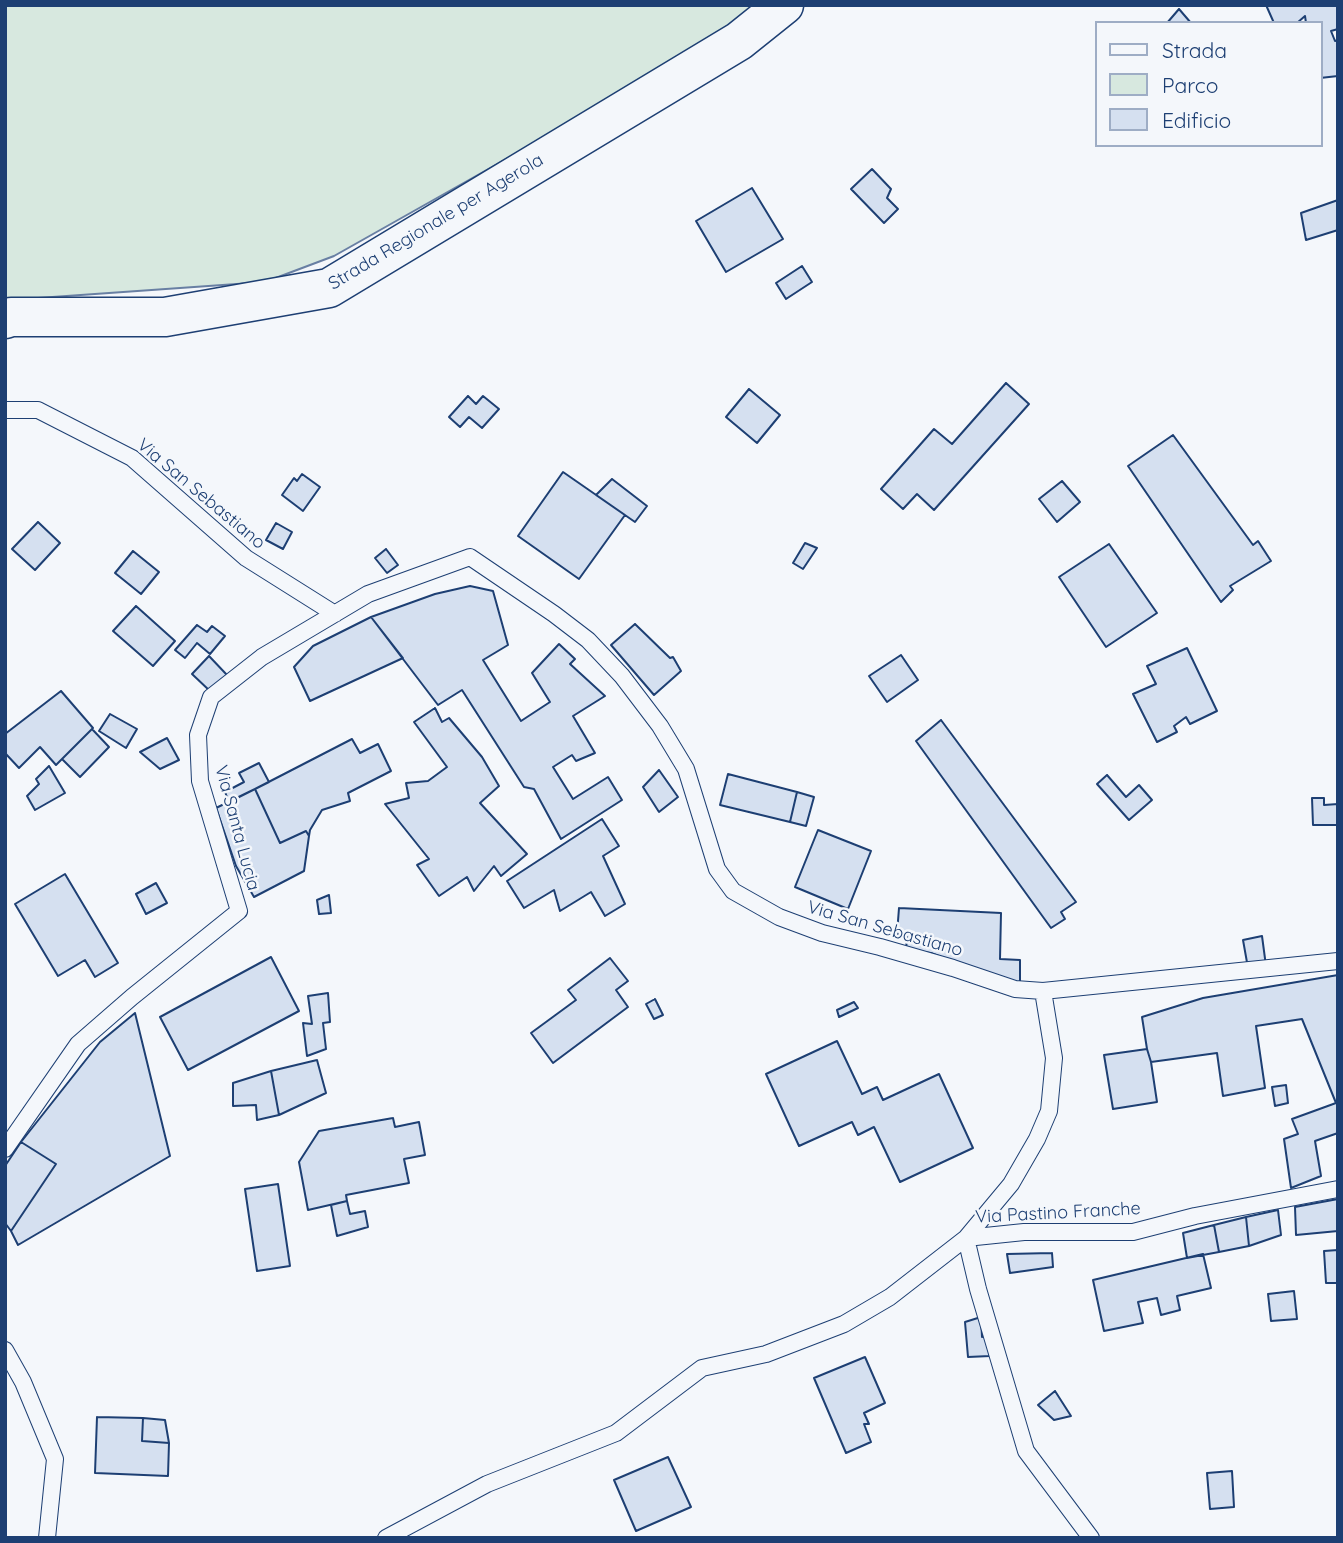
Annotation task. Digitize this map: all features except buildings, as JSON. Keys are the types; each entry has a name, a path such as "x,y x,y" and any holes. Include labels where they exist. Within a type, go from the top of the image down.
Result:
{"main road":[{"name":"Strada Regionale per Agerola","path":"5,320 11,317 165,317 329,288 739,41 784,5"}],"lane":[{"name":"Via San Sebastiano","path":"5,410 38,410 132,458 246,558 335,614 368,594 470,557 589,640 622,676 660,726 686,769 716,869 733,891 779,917 822,933 941,965 1015,989 1043,991 1338,961"},
{"name":"Via Santa Lucia","path":"5,1149 78,1044 239,911 200,781 198,735 202,722 211,697 261,657 335,614"},
{"name":"Via Pastino Franche","path":"966,1238 1011,1184 1037,1139 1049,1111 1054,1058 1043,991"},
{"name":"Via Pastino Franche","path":"966,1238 1024,1232 1133,1232 1195,1216 1338,1189"},
{"path":"386,1538 487,1484 616,1433 702,1368 766,1354 844,1324 890,1297 966,1238 978,1289 1026,1451 1091,1538"},
{"path":"5,1350 23,1382 55,1459 47,1538"}],"green space":[{"path":"5,5 761,5 586,114 334,256 265,282 24,299 5,305"}]}
